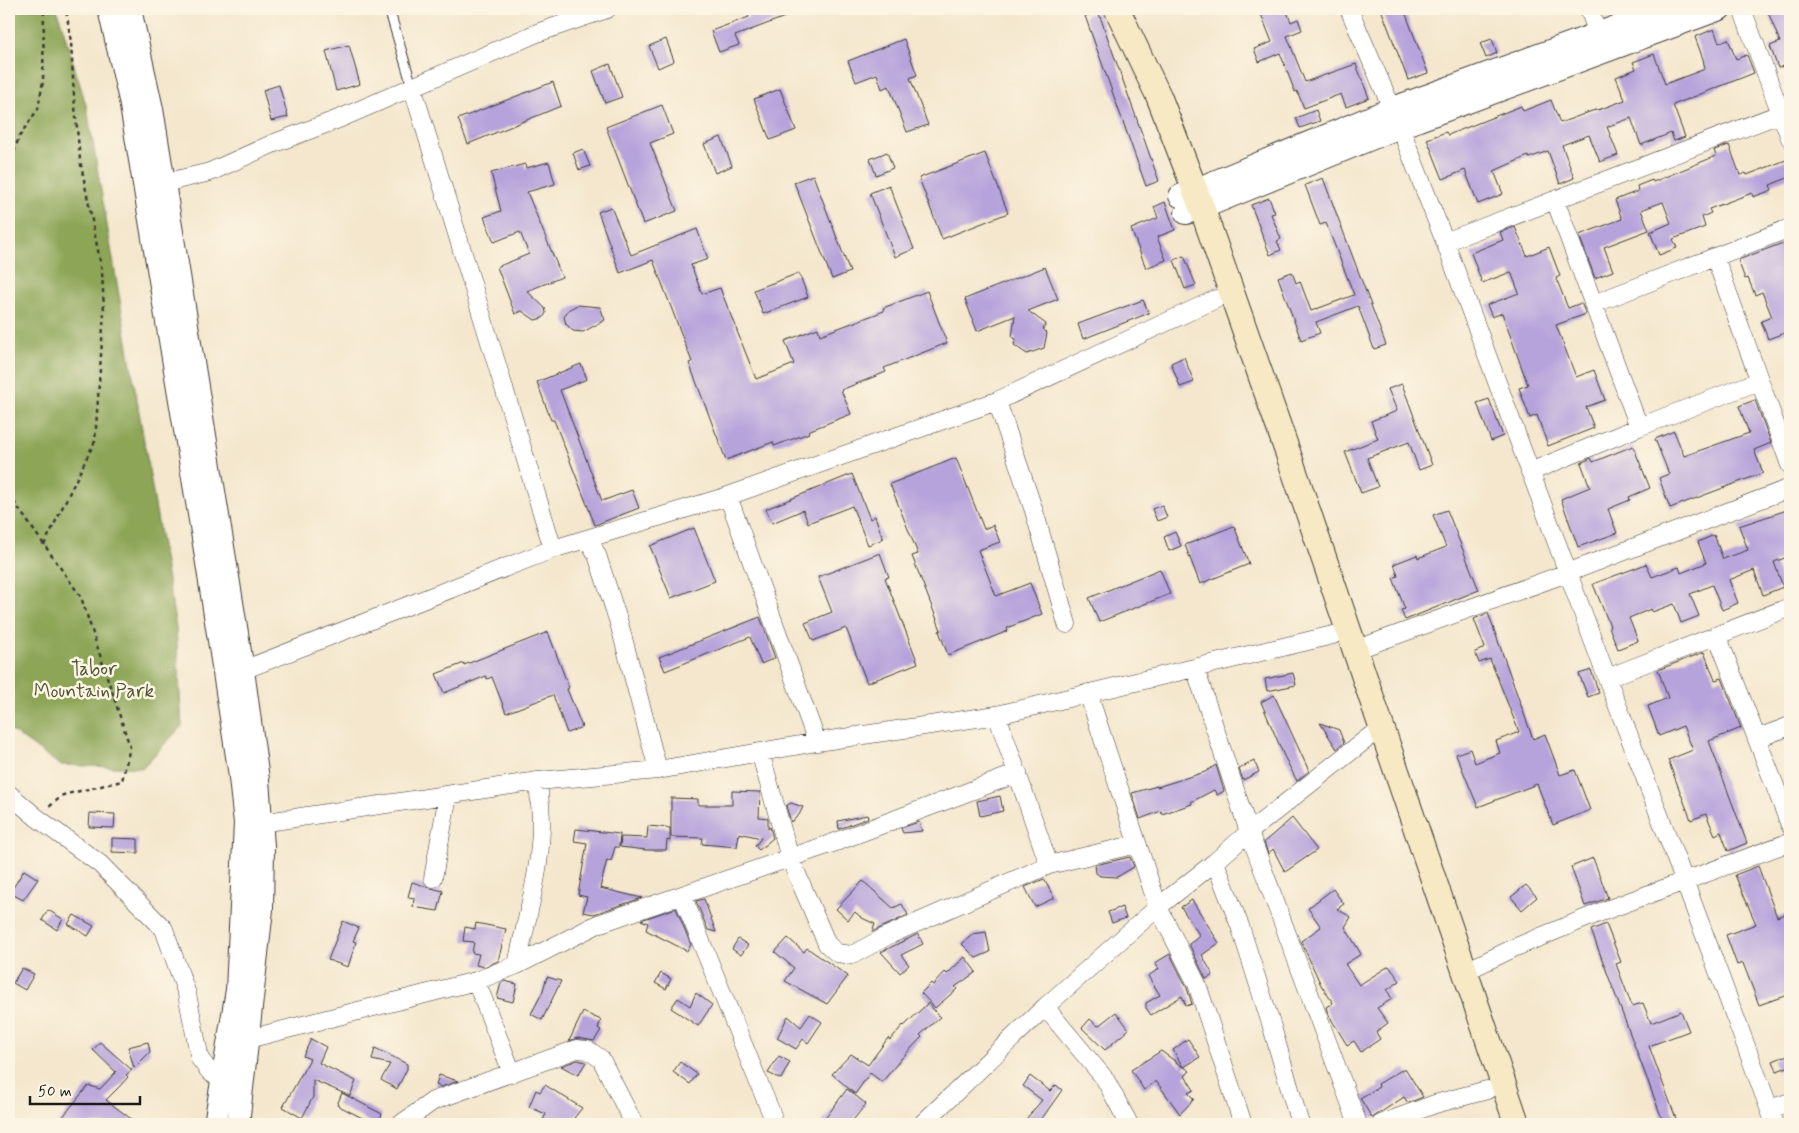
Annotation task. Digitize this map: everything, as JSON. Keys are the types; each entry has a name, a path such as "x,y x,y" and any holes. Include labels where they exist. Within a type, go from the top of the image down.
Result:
{"main road":[{"path":"1101,9 1191,201 1355,650 1517,1124"},
{"path":"1117,9 1159,97 1191,201 1216,299 1369,737 1499,1124"}],"street":[{"path":"109,9 130,100 154,184 243,670 258,780 262,846 262,909 238,1124 245,1124"},
{"path":"130,9 152,109 154,184 204,544 239,769 245,822 237,990 215,1124"},
{"path":"154,184 210,172 272,144 341,118 537,32 606,9"},
{"path":"1349,9 1396,118 1444,242 1606,678 1773,1117 1790,1102"},
{"path":"1589,9 1598,34"},
{"path":"1191,201 1598,34 1665,9"},
{"path":"1396,118 1715,9"},
{"path":"1742,9 1786,112 1790,138"},
{"path":"412,86 553,549"},
{"path":"1444,242 1786,112"},
{"path":"1555,200 1639,428"},
{"path":"1593,304 1790,228"},
{"path":"1715,257 1790,465"},
{"path":"243,670 553,549 728,496 997,401 1216,299"},
{"path":"1530,472 1759,381"},
{"path":"997,401 1034,510 1067,624"},
{"path":"1355,650 1567,573 1790,488"},
{"path":"728,496 817,742"},
{"path":"588,539 597,555 619,623 658,770"},
{"path":"1606,678 1790,607"},
{"path":"261,823 538,782 658,770 817,742 997,715 1333,635"},
{"path":"1717,635 1758,738 1790,826"},
{"path":"1195,668 1249,832 1358,1124"},
{"path":"1088,693 1158,907 1198,984 1243,1124"},
{"path":"997,715 1049,865"},
{"path":"1758,738 1790,726"},
{"path":"928,1123 1045,1007 1158,907 1369,737"},
{"path":"760,752 790,858 827,944 837,953 852,955 889,936 1049,865 1137,844"},
{"path":"248,1039 476,981 517,965 598,924 790,858 1018,773"},
{"path":"517,965 539,847 541,824 538,782"},
{"path":"9,794 36,817 100,864 164,929 187,994 200,1059 210,1072 222,1080"},
{"path":"433,878 448,795"},
{"path":"1464,972 1542,937 1684,880 1790,842"},
{"path":"1215,862 1243,935 1300,1124"},
{"path":"682,895 772,1115"},
{"path":"476,981 512,1073"},
{"path":"1045,1007 1105,1079 1129,1124"},
{"path":"401,1124 433,1101 578,1049 588,1050 601,1059 634,1124"},
{"path":"1381,1124 1435,1104 1487,1090"}],"lane":[{"path":"389,9 412,86"}],"path":[{"path":"9,167 19,137 38,109 43,81 44,9"},
{"path":"44,545 95,441 104,312 102,271 80,160 71,42 66,9"},
{"path":"9,495 80,597 130,746 122,781 63,795 36,817"}],"green space":[{"name":"Tabor Mountain Park","path":"9,9 57,9 87,108 176,627 182,726 142,768 60,765 9,729"}],"building":[{"path":"746,9 803,10 735,36 739,45 719,52 711,31 749,17"},
{"path":"1259,9 1286,9 1291,22 1298,19 1302,30 1287,36 1305,82 1356,64 1369,98 1346,107 1341,94 1304,108 1297,91 1295,92 1280,53 1259,62 1254,49 1272,42"},
{"path":"1381,9 1404,9 1428,73 1408,80"},
{"path":"1775,9 1790,9 1790,67 1788,64 1778,68 1770,46 1780,42 1768,12"},
{"path":"1098,11 1159,181 1146,186 1085,16"},
{"path":"1714,29 1719,43 1728,39 1736,59 1747,55 1754,73 1673,105 1685,137 1674,141 1671,133 1641,145 1631,118 1607,127 1618,155 1600,162 1589,135 1562,145 1574,178 1560,184 1548,151 1529,158 1528,156 1494,171 1503,194 1478,204 1465,170 1443,179 1427,139 1446,132 1448,135 1521,106 1523,111 1551,100 1560,123 1625,100 1616,77 1636,69 1633,62 1654,54 1665,84 1705,69 1695,37"},
{"path":"666,39 674,61 658,68 649,46"},
{"path":"904,39 917,75 910,78 928,125 907,132 889,86 882,89 877,74 856,82 848,61"},
{"path":"1492,39 1497,53 1486,58 1480,43"},
{"path":"349,45 360,84 336,91 326,51"},
{"path":"610,64 622,97 605,103 593,71"},
{"path":"553,82 561,106 468,144 458,119"},
{"path":"279,85 288,117 271,121 263,90"},
{"path":"780,89 796,130 770,140 754,99"},
{"path":"662,105 673,134 650,143 677,211 643,224 606,127"},
{"path":"1316,110 1320,121 1300,128 1296,118"},
{"path":"721,137 732,166 715,173 704,144"},
{"path":"1729,145 1740,175 1746,173 1747,175 1786,160 1790,170 1790,177 1770,185 1772,190 1753,197 1752,193 1709,209 1711,213 1702,217 1705,227 1673,239 1677,248 1659,255 1650,232 1671,223 1663,202 1641,210 1649,230 1604,247 1613,271 1595,278 1579,235 1622,219 1615,200 1638,191 1637,186 1652,180 1653,182 1716,156 1714,150"},
{"path":"583,149 590,166 579,170 573,153"},
{"path":"887,152 893,168 876,175 870,159"},
{"path":"985,153 1008,213 942,239 919,178"},
{"path":"549,162 555,184 527,192 562,277 527,291 545,308 546,313 543,318 535,320 522,311 515,314 497,267 529,254 520,232 494,242 484,217 501,211 491,173 525,164 526,168"},
{"path":"813,175 850,272 832,279 794,182"},
{"path":"1323,178 1386,345 1374,349 1358,306 1316,322 1320,333 1301,340 1278,277 1292,272 1296,283 1300,281 1311,311 1354,295 1326,223 1320,225 1305,185"},
{"path":"889,185 914,249 895,257 870,193"},
{"path":"1269,198 1275,213 1271,214 1281,239 1277,241 1281,250 1270,255 1251,205"},
{"path":"1165,202 1175,230 1157,237 1166,260 1146,268 1131,229 1158,218 1154,207"},
{"path":"611,207 631,255 697,229 708,259 691,265 702,294 720,288 756,379 794,364 785,341 818,328 820,335 884,311 883,308 927,291 947,343 884,368 886,372 841,390 851,414 774,446 773,442 726,460 689,363 692,362 653,260 620,273 598,212"},
{"path":"1515,227 1527,256 1549,247 1560,276 1556,278 1568,308 1581,303 1586,314 1556,325 1576,377 1594,370 1605,400 1586,407 1594,428 1548,446 1537,415 1530,418 1519,388 1528,385 1502,313 1492,317 1487,305 1519,293 1511,272 1482,283 1471,253 1503,240 1500,232"},
{"path":"1783,243 1790,263 1790,331 1768,339 1761,321 1772,317 1762,292 1755,295 1748,278 1745,279 1738,260"},
{"path":"1184,256 1196,285 1185,289 1174,260"},
{"path":"1045,267 1058,299 1028,311 1046,324 1043,329 1047,333 1044,348 1027,354 1014,345 1016,339 1012,337 1015,316 977,331 965,299"},
{"path":"799,273 808,297 763,314 754,290"},
{"path":"1143,300 1149,313 1083,339 1078,324"},
{"path":"577,305 600,307 605,320 583,332 573,331 566,324 564,317 568,310"},
{"path":"1184,357 1194,382 1180,387 1171,363"},
{"path":"581,364 587,379 560,390 602,501 632,490 639,508 595,525 537,382"},
{"path":"1402,384 1432,465 1419,470 1409,442 1367,458 1378,487 1361,493 1345,452 1378,439 1371,421 1397,411 1388,389"},
{"path":"1489,399 1503,436 1491,441 1477,403"},
{"path":"1755,400 1771,443 1754,450 1763,473 1670,508 1659,478 1669,474 1655,439 1674,431 1684,456 1749,433 1739,406"},
{"path":"1633,446 1650,488 1629,497 1630,500 1608,509 1617,533 1578,547 1561,499 1590,487 1581,463 1591,458 1593,462"},
{"path":"956,458 984,529 993,525 1000,542 978,550 996,596 1030,583 1042,614 1007,628 1008,631 948,655 939,631 941,630 912,556 918,554 890,484"},
{"path":"852,474 870,519 875,516 883,539 868,545 852,506 808,523 803,510 772,523 766,509"},
{"path":"1162,505 1167,517 1157,521 1152,509"},
{"path":"1790,509 1790,556 1774,562 1783,587 1763,595 1754,570 1729,580 1738,603 1722,610 1712,585 1690,594 1699,616 1681,623 1674,604 1652,612 1651,609 1629,618 1638,641 1618,649 1593,584 1646,564 1652,577 1679,567 1681,573 1706,563 1698,542 1714,535 1723,559 1748,550 1739,526"},
{"path":"1447,510 1479,590 1405,620 1401,610 1405,609 1393,578 1398,576 1394,564 1417,555 1418,558 1446,547 1433,515"},
{"path":"1234,526 1249,564 1200,584 1185,545"},
{"path":"694,528 715,581 671,598 650,546"},
{"path":"1175,532 1181,546 1169,551 1164,537"},
{"path":"880,553 889,577 885,578 918,663 867,683 846,628 813,641 805,623 832,612 818,577"},
{"path":"1160,569 1170,594 1099,622 1089,598"},
{"path":"1488,613 1533,739 1545,734 1560,775 1575,770 1590,810 1553,825 1537,784 1478,807 1456,754 1470,749 1475,763 1500,753 1496,741 1519,732 1490,659 1479,663 1475,652 1485,648 1474,619"},
{"path":"760,617 775,658 761,664 750,637 665,671 659,657"},
{"path":"548,632 582,727 567,733 553,695 506,713 492,677 487,679 486,676 444,693 436,674"},
{"path":"1704,652 1715,680 1722,678 1741,728 1709,741 1747,843 1728,851 1721,832 1715,835 1706,814 1691,820 1668,760 1693,750 1683,726 1659,736 1648,706 1668,698 1658,670"},
{"path":"1591,670 1599,693 1588,697 1579,674"},
{"path":"1293,673 1296,685 1267,691 1265,679"},
{"path":"1274,695 1309,771 1297,781 1261,702"},
{"path":"1320,723 1339,730 1344,743 1337,749"},
{"path":"1254,761 1259,772 1243,780 1239,769"},
{"path":"1216,765 1224,791 1217,795 1214,790 1191,802 1192,804 1162,814 1161,811 1140,819 1132,793 1205,772"},
{"path":"732,791 760,792 759,817 768,818 768,829 770,827 773,838 759,850 755,846 761,838 739,833 737,847 702,844 703,838 671,837 671,798 698,799 698,805 732,805"},
{"path":"1000,796 1003,811 980,816 977,801"},
{"path":"791,803 803,807 799,815 791,822 786,806"},
{"path":"90,813 115,814 114,828 89,827"},
{"path":"867,815 868,818 839,829 838,821"},
{"path":"1292,818 1317,850 1285,872 1273,849 1268,854 1264,842"},
{"path":"919,822 922,831 903,833 901,828"},
{"path":"648,826 670,828 670,841 667,840 666,850 620,847 621,837 647,838"},
{"path":"576,829 620,834 619,847 615,847 611,861 607,860 600,888 642,898 594,914 583,912 587,897 578,895 587,843 574,841"},
{"path":"112,838 138,839 138,853 112,852"},
{"path":"1130,857 1134,867 1117,877 1100,876 1096,873 1095,865"},
{"path":"1593,858 1608,898 1585,906 1571,867"},
{"path":"1758,866 1777,917 1790,912 1790,946 1787,947 1790,957 1790,994 1759,1005 1743,963 1737,965 1726,935 1756,924 1735,875"},
{"path":"24,870 38,879 23,900 10,893"},
{"path":"1044,879 1054,898 1035,907 1025,887"},
{"path":"863,881 893,908 902,904 908,915 872,932 875,924 862,918 855,912 848,920 836,909"},
{"path":"412,882 443,891 438,911 413,907 414,898 408,897"},
{"path":"1526,885 1537,897 1522,910 1511,897"},
{"path":"1333,889 1344,904 1337,909 1351,917 1345,927 1361,954 1345,964 1359,985 1389,966 1400,981 1387,990 1392,999 1377,1008 1388,1023 1376,1032 1380,1039 1361,1052 1354,1041 1347,1045 1328,1014 1326,1007 1333,1003 1321,985 1301,941 1321,927 1308,908"},
{"path":"704,899 716,932 708,930 696,901"},
{"path":"1192,900 1219,943 1202,955 1213,975 1206,979 1189,944 1200,936 1181,907"},
{"path":"1122,907 1126,918 1112,923 1108,912"},
{"path":"676,908 691,945 687,951 646,930 648,923 641,920"},
{"path":"48,910 63,919 57,930 42,920"},
{"path":"74,915 94,926 88,936 68,924"},
{"path":"343,921 359,928 353,941 356,942 348,967 328,960"},
{"path":"476,923 506,929 498,961 484,967 476,965 479,954 472,953 474,942 463,941 465,927 475,929"},
{"path":"1606,924 1621,962 1616,964 1632,1006 1643,1003 1651,1023 1681,1011 1689,1031 1649,1046 1678,1124 1664,1124 1591,930"},
{"path":"986,932 990,952 976,958 962,944 973,934"},
{"path":"918,934 923,944 901,955 909,965 900,973 881,952"},
{"path":"788,938 804,952 807,948 848,976 827,1004 785,981 794,968 775,952"},
{"path":"738,939 748,945 741,955 732,949"},
{"path":"1170,954 1187,988 1192,1004 1186,1006 1182,996 1151,1015 1146,1008 1146,1003 1160,995 1148,976 1159,969 1155,963"},
{"path":"965,957 976,972 955,987 957,989 935,1008 921,993 931,983 933,985 945,972 947,974"},
{"path":"22,968 34,974 25,990 13,983"},
{"path":"661,973 671,979 666,989 655,983"},
{"path":"547,977 561,981 542,1020 531,1014 542,993"},
{"path":"504,981 517,984 513,1002 497,998 501,983"},
{"path":"696,993 712,1005 698,1026 671,1008 678,998 690,1006"},
{"path":"928,1003 940,1017 920,1035 922,1037 882,1082 870,1073 855,1094 832,1074 851,1054 868,1065 888,1038 890,1040 903,1025"},
{"path":"583,1012 601,1020 598,1028 601,1030 594,1041 578,1038 569,1041"},
{"path":"1116,1012 1129,1029 1105,1050 1082,1028 1090,1019 1098,1026"},
{"path":"810,1014 822,1022 808,1043 803,1039 796,1049 777,1038 788,1016 801,1027"},
{"path":"311,1039 326,1047 319,1063 356,1081 350,1096 313,1080 313,1097 302,1118 283,1107 310,1059 303,1056"},
{"path":"1188,1039 1200,1057 1184,1067 1190,1071 1185,1076 1194,1090 1188,1093 1194,1099 1180,1114 1156,1081 1144,1090 1131,1070 1161,1051 1183,1067 1173,1050"},
{"path":"100,1042 132,1070 126,1075 128,1077 106,1100 138,1124 57,1124 87,1087 100,1089 116,1072 93,1050"},
{"path":"148,1042 150,1052 134,1068 128,1047"},
{"path":"375,1048 407,1064 407,1069 397,1089 381,1080 390,1064 372,1060"},
{"path":"1790,1054 1790,1066 1777,1071 1773,1061"},
{"path":"779,1056 790,1062 781,1079 768,1073"},
{"path":"578,1060 586,1062 578,1075 561,1066"},
{"path":"680,1062 697,1074 690,1084 673,1072"},
{"path":"1405,1068 1423,1097 1408,1103 1404,1097 1372,1118 1360,1098 1379,1087 1378,1084"},
{"path":"439,1075 458,1081 441,1087 436,1085"},
{"path":"1030,1076 1050,1091 1056,1085 1062,1090 1038,1124 1022,1124 1042,1100 1023,1086"},
{"path":"545,1085 582,1108 574,1118 583,1124 541,1124 546,1114 529,1107 536,1090 540,1092"},
{"path":"847,1089 866,1104 850,1124 821,1124"},
{"path":"342,1093 382,1114 378,1124 374,1124 337,1105"}]}
